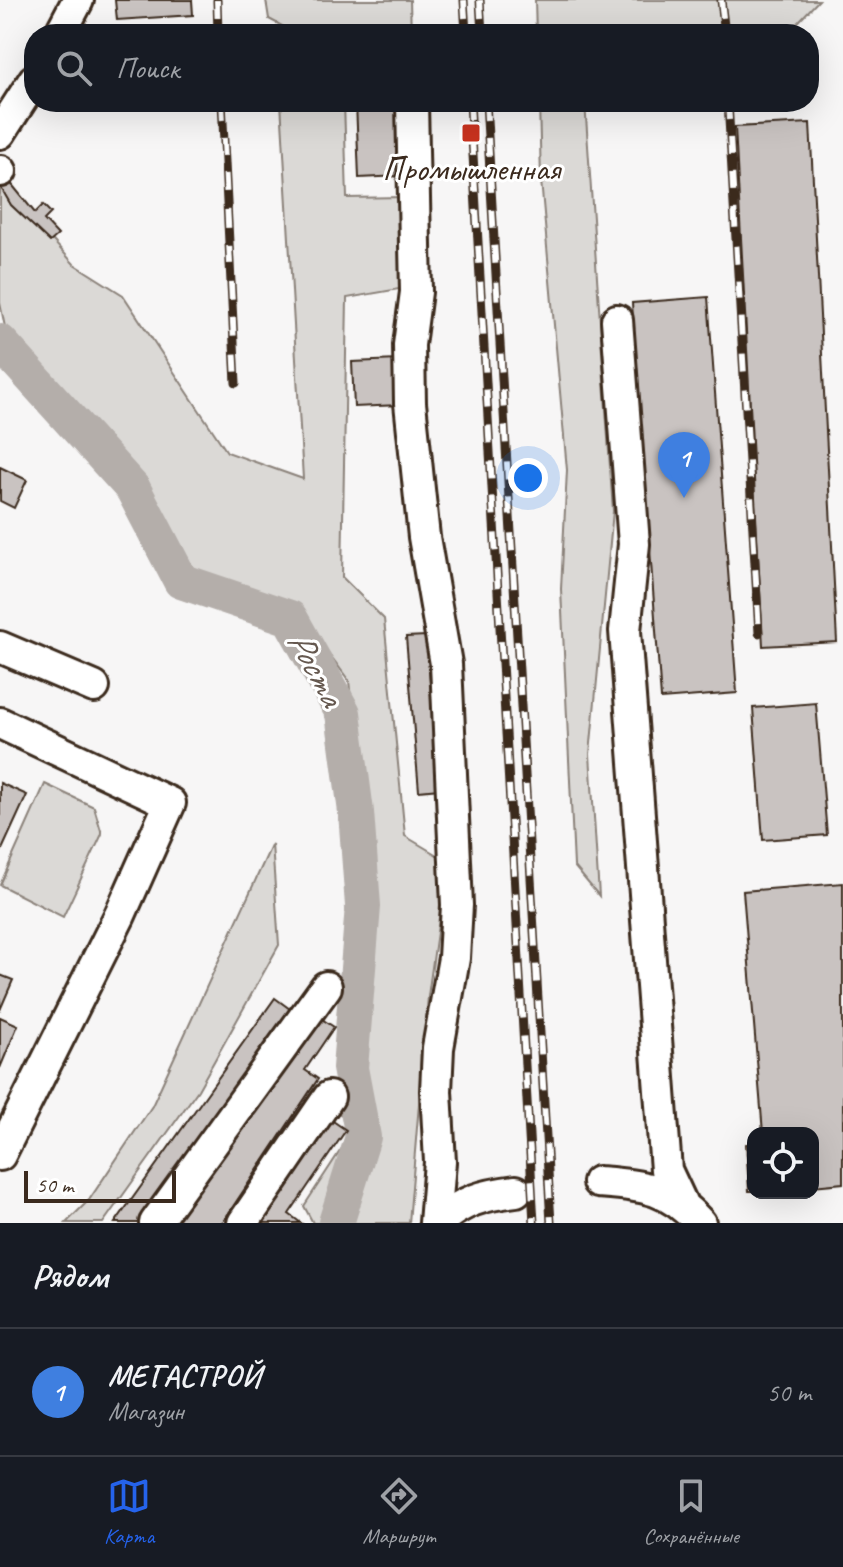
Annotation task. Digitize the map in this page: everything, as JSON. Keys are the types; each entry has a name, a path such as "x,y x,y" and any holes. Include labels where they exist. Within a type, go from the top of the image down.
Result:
{"street":[{"path":"65,24 78,0"},
{"path":"0,133 24,96"},
{"path":"412,112 416,292 409,345 410,403 424,537 446,664 457,905 454,958 438,1048 436,1091 440,1162 436,1223"},
{"path":"617,320 634,544 625,631 666,1170 690,1212"},
{"path":"0,647 94,687"},
{"path":"0,723 170,803 120,915 0,1155"},
{"path":"155,1223 326,987"},
{"path":"243,1223 329,1097"},
{"path":"598,1182 648,1186 690,1212"},
{"path":"436,1223 459,1204 482,1195 516,1191"}],"shaded area":[{"path":"266,0 410,0 411,24 278,24 269,19"},
{"path":"535,0 819,0 796,24 536,24"},
{"path":"282,112 344,112 347,198 403,197 405,288 347,298 342,577 384,619 405,836 447,861 428,996 409,1223 313,1223 304,1206 357,1125 337,1112 354,955 351,874 362,794 349,681 294,606 189,573 136,481 11,356 0,303 0,190 5,188 74,264 123,295 227,452 303,479"},
{"path":"539,112 586,112 613,511 590,754 599,896 574,866 561,589 567,470 541,180"},
{"path":"45,784 94,807 102,834 63,917 0,885"},
{"path":"272,844 279,945 198,1090 103,1223 66,1223 89,1200 152,1106"}],"building":[{"path":"115,0 192,0 193,15 117,20"},
{"path":"356,112 398,112 401,176 359,178"},
{"path":"810,123 837,642 763,646 735,127"},
{"path":"9,181 35,213 43,205 51,213 44,220 58,235 50,242 11,205 0,186"},
{"path":"708,297 737,693 661,699 632,303"},
{"path":"398,360 400,405 354,407 352,362"},
{"path":"0,467 27,480 14,508 0,501"},
{"path":"426,636 439,789 419,791 406,637"},
{"path":"816,703 827,835 763,840 753,708"},
{"path":"0,783 27,795 0,854"},
{"path":"843,883 843,1183 819,1185 819,1127 763,1127 743,891"},
{"path":"0,975 13,980 0,1010"},
{"path":"275,998 294,1012 144,1223 115,1223"},
{"path":"311,1012 334,1027 305,1070 318,1079 222,1223 170,1223"},
{"path":"0,1017 18,1025 0,1068"},
{"path":"327,1117 346,1130 289,1214 301,1223 255,1223"}],"waterway":[{"name":"Роста","path":"0,342 133,489 181,581 290,618 343,713 356,812 363,906 350,1068 363,1137 336,1223"}],"railway":[{"path":"217,0 218,24"},
{"path":"464,0 465,24"},
{"path":"480,0 481,24"},
{"path":"721,0 724,24"},
{"path":"222,112 236,383"},
{"path":"471,112 534,1223"},
{"path":"487,112 551,1223"},
{"path":"729,112 759,633"}],"place":[{"name":"Промышленная","path":"471,133"},
{"name":"МЕГАСТРОЙ","path":"684,498"}]}
